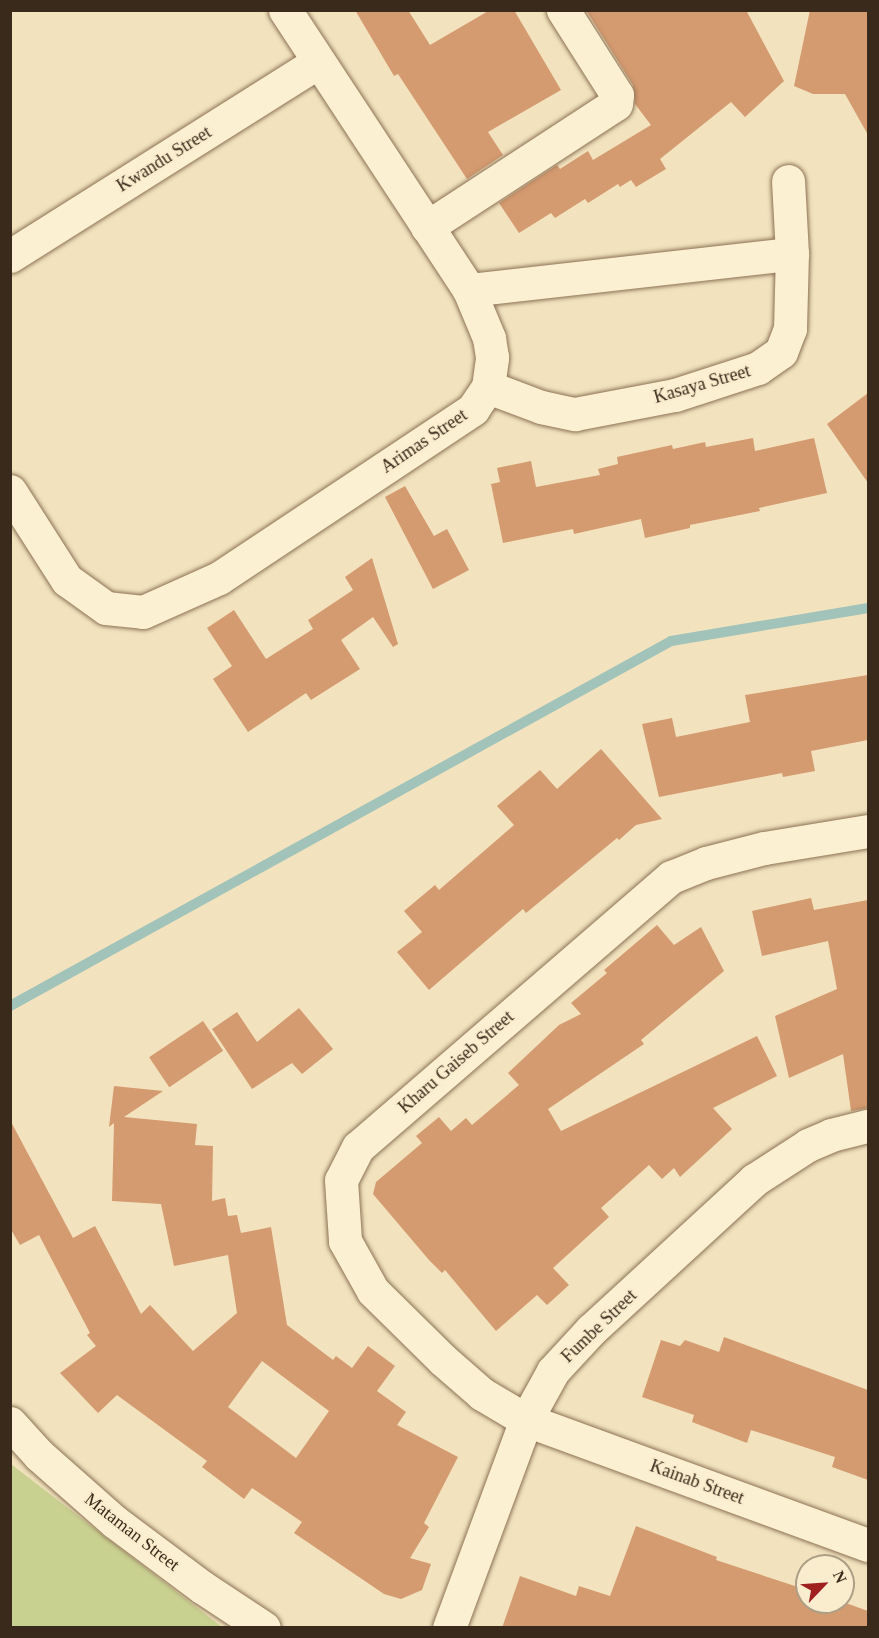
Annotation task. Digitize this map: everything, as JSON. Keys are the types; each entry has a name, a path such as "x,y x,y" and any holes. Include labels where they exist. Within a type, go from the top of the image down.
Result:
{"street":[{"name":"Arimas Street","path":"10,490 67,580 106,608 143,612 219,578 473,409 488,387 492,357 489,338 469,290 317,63 285,10"},
{"path":"426,227 616,104 617,95 563,10"},
{"name":"Kwandu Street","path":"10,256 317,63"},
{"name":"Kasaya Street","path":"488,387 541,407 575,414 675,395 758,368 781,352 790,329 792,254 788,181"},
{"path":"469,290 792,254"},
{"name":"Kharu Gaiseb Street","path":"526,1420 482,1394 373,1291 345,1241 341,1214 341,1180 358,1147 671,877 706,863 764,848 868,831"},
{"name":"Fumbe Street","path":"448,1628 526,1420 554,1371 591,1330 754,1180 808,1145 831,1135 868,1126"},
{"name":"Kainab Street","path":"526,1420 868,1545"},
{"name":"Mataman Street","path":"10,1423 39,1455 115,1522 202,1587 264,1628"}],"green space":[{"path":"11,1464 222,1627 11,1627"}],"building":[{"path":"355,10 408,10 430,45 490,10 514,10 561,90 488,132 503,155 467,179 398,74 394,76"},
{"path":"586,10 746,10 784,81 745,117 731,102 660,159 666,169 636,187 631,180 620,187 618,184 588,203 585,199 555,218 551,213 519,233 499,203 557,165 560,169 588,151 593,160 651,125 635,104 633,85"},
{"path":"810,10 868,10 868,135 845,94 813,94 794,86"},
{"path":"868,393 868,483 827,424"},
{"path":"753,438 755,451 814,438 827,493 759,508 760,511 690,525 690,528 645,538 641,519 574,534 573,529 503,543 491,484 500,482 497,468 531,461 536,487 600,475 598,469 618,464 617,457 672,445 673,449 705,442 706,447"},
{"path":"405,486 434,536 447,529 469,570 433,589 385,497"},
{"path":"372,558 398,644 393,647 373,617 341,640 360,669 311,700 306,693 248,732 213,679 232,666 207,628 234,610 266,659 313,629 308,620 353,590 345,577"},
{"path":"868,675 868,740 811,751 815,771 783,777 782,773 659,797 642,724 672,718 676,737 750,722 745,695"},
{"path":"601,749 662,819 636,825 619,840 617,838 526,913 523,909 429,990 397,952 422,932 404,911 435,885 439,890 514,825 497,806 540,770 557,789"},
{"path":"811,898 814,910 868,900 868,1108 851,1111 843,1054 789,1078 775,1016 837,989 828,941 762,956 752,911"},
{"path":"657,925 674,945 701,927 724,971 641,1040 644,1044 548,1109 561,1131 757,1036 777,1076 713,1108 732,1129 680,1177 674,1168 662,1179 649,1165 601,1208 609,1217 553,1268 569,1285 547,1305 537,1295 496,1331 445,1270 442,1273 429,1260 373,1194 376,1182 422,1143 416,1136 439,1117 451,1131 466,1118 472,1125 519,1085 508,1073 559,1025 581,1014 571,1003 607,973 604,970"},
{"path":"299,1008 333,1049 302,1074 292,1063 252,1089 212,1029 237,1012 257,1042"},
{"path":"203,1021 223,1051 169,1087 149,1057"},
{"path":"114,1086 163,1091 124,1117 197,1124 195,1145 213,1146 212,1201 225,1198 228,1216 237,1215 241,1233 271,1227 287,1325 333,1360 336,1356 352,1368 368,1346 395,1366 377,1391 406,1412 397,1425 458,1457 424,1523 429,1527 410,1558 431,1564 422,1590 401,1599 384,1594 294,1533 302,1522 252,1488 244,1499 202,1467 207,1461 117,1395 98,1413 60,1373 96,1346 87,1335 90,1333 39,1235 20,1245 10,1228 10,1120 73,1238 95,1226 141,1314 150,1305 193,1351 237,1313 228,1255 174,1266 161,1204 112,1201 114,1123 109,1127","holes":["262,1361 329,1411 296,1458 228,1407"]},
{"path":"724,1337 868,1390 868,1480 832,1467 835,1457 751,1430 747,1443 692,1422 694,1415 642,1397 661,1340 680,1346 685,1340 719,1352"},
{"path":"636,1526 717,1557 716,1560 795,1586 795,1614 855,1614 855,1606 868,1611 868,1628 502,1628 520,1576 576,1596 579,1586 610,1596"}],"waterway":[{"path":"10,1006 671,641 868,608"}]}
